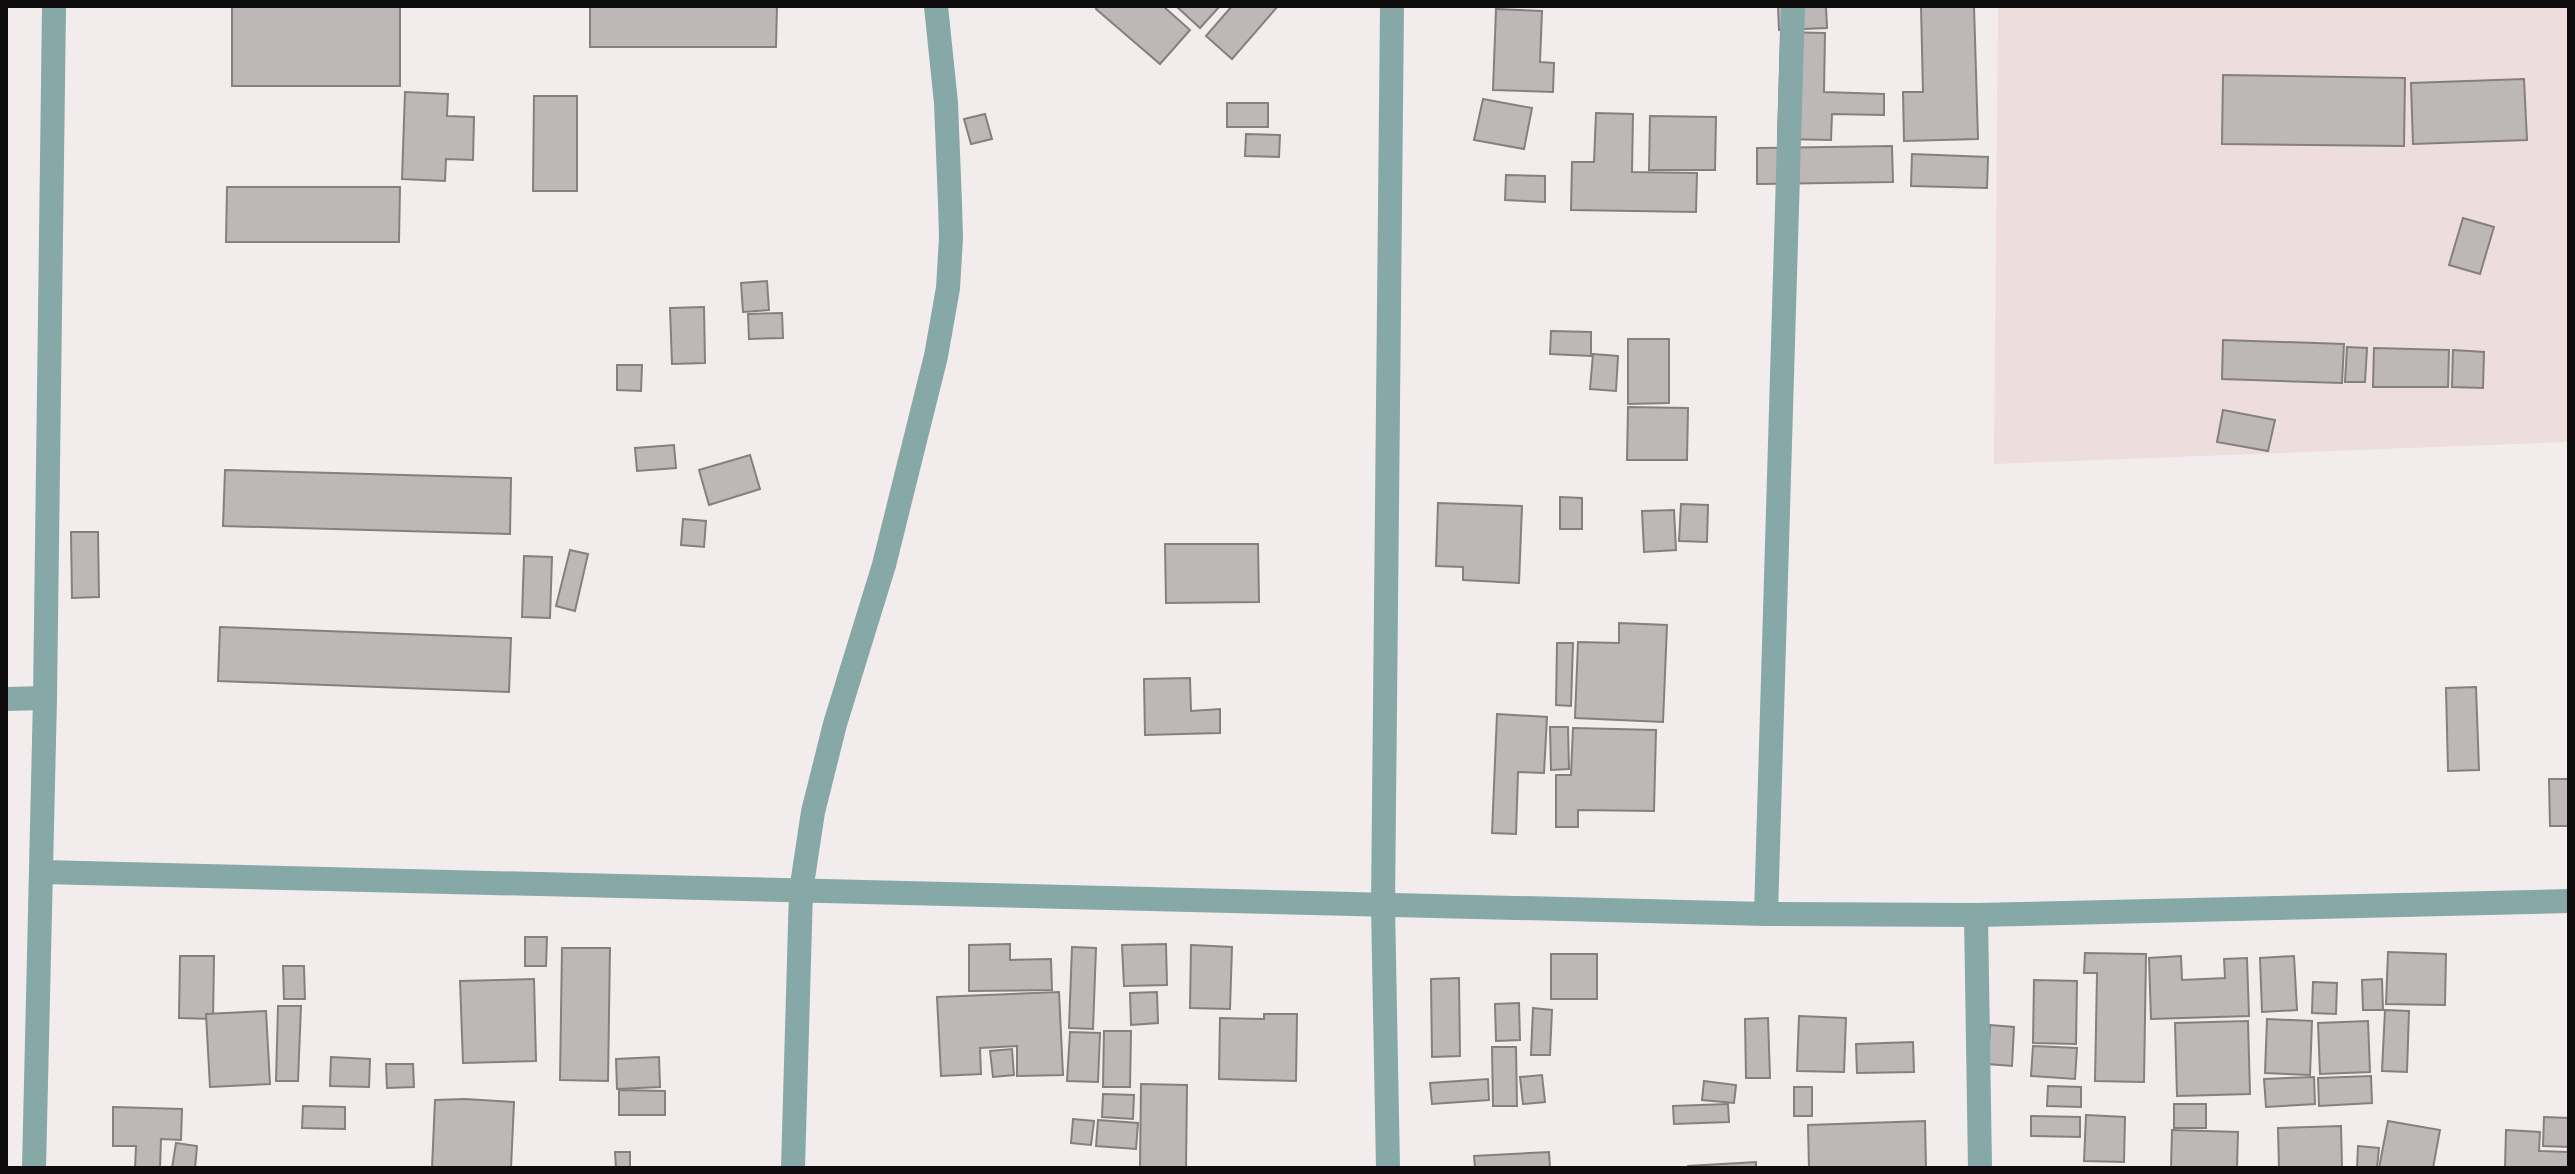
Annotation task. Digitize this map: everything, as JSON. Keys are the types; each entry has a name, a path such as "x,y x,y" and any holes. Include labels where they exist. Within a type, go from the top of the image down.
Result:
{"street":[{"path":"34,1168 45,698 54,6"},
{"path":"793,1168 801,891 822,769 884,565 936,356 948,288 951,238 946,103 936,6"},
{"path":"1388,1168 1383,905 1392,6"},
{"path":"1766,914 1793,6"},
{"path":"6,699 45,698"},
{"path":"42,872 1766,914 1976,915 2569,901"},
{"path":"1976,915 1980,1168"}],"shaded area":[{"path":"1998,6 2569,6 2569,442 1994,464"}],"building":[{"path":"232,6 400,6 400,86 232,86"},
{"path":"590,6 777,6 776,47 590,47"},
{"path":"1098,6 1163,6 1190,30 1160,64 1096,9"},
{"path":"1176,6 1220,6 1200,28"},
{"path":"1232,6 1278,6 1232,59 1206,36"},
{"path":"1778,6 1826,6 1827,28 1779,30"},
{"path":"1921,6 1974,6 1978,139 1904,141 1903,92 1923,92"},
{"path":"1496,9 1542,11 1540,62 1554,63 1553,92 1493,90"},
{"path":"1781,32 1825,33 1824,92 1884,94 1884,115 1832,114 1831,140 1778,139"},
{"path":"2223,75 2405,78 2404,146 2222,144"},
{"path":"2524,79 2527,140 2413,144 2411,83"},
{"path":"405,92 448,94 447,116 474,117 473,160 446,159 445,181 402,179"},
{"path":"534,96 577,96 577,191 533,191"},
{"path":"1483,99 1532,108 1524,149 1474,140"},
{"path":"1227,103 1268,103 1268,127 1227,127"},
{"path":"1596,113 1633,114 1632,172 1697,173 1696,212 1571,210 1572,162 1594,162"},
{"path":"985,114 992,139 971,144 964,119"},
{"path":"1650,116 1716,117 1715,170 1649,170"},
{"path":"1246,134 1280,135 1279,157 1245,156"},
{"path":"1892,146 1893,182 1757,184 1757,148"},
{"path":"1912,154 1988,157 1987,188 1911,186"},
{"path":"1506,175 1545,176 1545,202 1505,200"},
{"path":"227,187 400,187 399,242 226,242"},
{"path":"2463,218 2494,227 2480,274 2449,265"},
{"path":"767,281 769,310 743,312 741,283"},
{"path":"704,307 705,363 672,364 670,308"},
{"path":"782,313 783,338 749,339 748,314"},
{"path":"1551,331 1591,332 1591,356 1550,354"},
{"path":"1628,339 1669,339 1669,403 1628,404"},
{"path":"2223,340 2344,344 2342,383 2222,379"},
{"path":"2347,347 2367,348 2365,382 2345,382"},
{"path":"2374,348 2449,350 2448,387 2373,387"},
{"path":"2453,350 2484,352 2483,388 2452,387"},
{"path":"1593,354 1618,356 1616,391 1590,389"},
{"path":"617,365 642,365 641,391 617,390"},
{"path":"1628,407 1688,408 1687,460 1627,460"},
{"path":"2223,410 2275,420 2268,451 2217,442"},
{"path":"674,445 676,468 637,471 635,448"},
{"path":"750,455 760,489 709,505 699,470"},
{"path":"225,470 511,478 510,534 223,526"},
{"path":"1560,497 1582,498 1582,529 1560,529"},
{"path":"1438,503 1522,506 1519,583 1463,580 1463,567 1436,566"},
{"path":"1681,504 1708,505 1707,542 1679,541"},
{"path":"1674,510 1676,550 1644,552 1642,511"},
{"path":"683,519 706,521 704,547 681,545"},
{"path":"71,532 98,532 99,597 72,598"},
{"path":"1165,544 1258,544 1259,602 1166,603"},
{"path":"570,550 588,554 575,611 556,606"},
{"path":"524,556 552,557 550,618 522,617"},
{"path":"1619,623 1667,625 1663,722 1575,718 1578,642 1619,643"},
{"path":"220,627 511,638 509,692 218,681"},
{"path":"1557,643 1573,643 1571,706 1556,705"},
{"path":"1190,678 1191,711 1220,709 1220,733 1145,735 1144,679"},
{"path":"2476,687 2479,770 2448,771 2446,688"},
{"path":"1497,714 1547,717 1544,773 1518,772 1516,834 1492,833"},
{"path":"1550,727 1568,727 1569,769 1551,770"},
{"path":"1573,728 1656,730 1654,811 1578,810 1578,827 1556,827 1556,775 1571,775"},
{"path":"2549,779 2569,779 2569,826 2550,826"},
{"path":"525,937 547,937 546,966 525,966"},
{"path":"1010,944 1010,960 1051,959 1052,990 969,991 969,945"},
{"path":"1166,944 1167,985 1124,986 1122,945"},
{"path":"1191,945 1232,947 1230,1009 1190,1008"},
{"path":"1072,947 1096,948 1093,1029 1069,1028"},
{"path":"562,948 610,948 608,1081 560,1080"},
{"path":"2388,952 2446,954 2445,1005 2386,1004"},
{"path":"2085,953 2146,954 2144,1082 2095,1081 2097,973 2084,973"},
{"path":"1551,954 1597,954 1597,999 1551,999"},
{"path":"180,956 214,956 213,1019 179,1018"},
{"path":"2181,956 2182,980 2225,978 2224,959 2247,958 2249,1016 2151,1019 2149,958"},
{"path":"2294,956 2297,1010 2262,1012 2260,958"},
{"path":"283,966 304,966 305,999 284,999"},
{"path":"1459,978 1460,1056 1432,1057 1431,979"},
{"path":"534,979 536,1061 463,1063 460,981"},
{"path":"2382,979 2383,1010 2363,1010 2362,980"},
{"path":"2034,980 2077,981 2076,1044 2033,1043"},
{"path":"2313,982 2337,983 2336,1014 2312,1013"},
{"path":"1059,992 1063,1075 1017,1076 1017,1046 980,1048 981,1074 941,1076 937,997"},
{"path":"1157,992 1158,1023 1131,1025 1130,993"},
{"path":"1519,1003 1520,1040 1496,1041 1495,1004"},
{"path":"278,1006 301,1006 298,1081 276,1081"},
{"path":"1533,1008 1552,1010 1550,1055 1531,1055"},
{"path":"2385,1010 2409,1011 2407,1072 2382,1071"},
{"path":"266,1011 270,1084 210,1087 206,1014"},
{"path":"1264,1014 1297,1014 1296,1081 1219,1079 1220,1018 1264,1019"},
{"path":"1799,1016 1846,1018 1844,1072 1797,1071"},
{"path":"1768,1018 1770,1078 1746,1078 1745,1019"},
{"path":"2267,1019 2312,1021 2310,1075 2265,1073"},
{"path":"2248,1021 2250,1094 2177,1096 2175,1023"},
{"path":"2368,1021 2370,1072 2320,1074 2318,1023"},
{"path":"1990,1025 2014,1027 2012,1066 1988,1064"},
{"path":"1104,1031 1131,1031 1130,1087 1103,1087"},
{"path":"1070,1032 1100,1033 1098,1082 1067,1081"},
{"path":"1913,1042 1914,1072 1857,1073 1856,1044"},
{"path":"2033,1046 2077,1048 2075,1079 2031,1076"},
{"path":"1492,1047 1516,1047 1517,1106 1493,1106"},
{"path":"1012,1049 1014,1075 993,1077 990,1051"},
{"path":"331,1057 370,1059 369,1087 330,1086"},
{"path":"659,1057 660,1087 617,1089 616,1059"},
{"path":"386,1064 413,1064 414,1087 387,1088"},
{"path":"1542,1075 1545,1102 1523,1104 1520,1077"},
{"path":"2371,1076 2372,1103 2319,1106 2318,1078"},
{"path":"2314,1077 2315,1104 2266,1107 2264,1079"},
{"path":"1488,1079 1489,1100 1432,1104 1430,1083"},
{"path":"1704,1081 1736,1085 1734,1103 1702,1100"},
{"path":"1141,1084 1187,1085 1186,1168 1140,1168"},
{"path":"2048,1086 2081,1087 2081,1107 2047,1106"},
{"path":"1794,1087 1812,1087 1812,1116 1794,1116"},
{"path":"619,1090 665,1091 665,1115 619,1115"},
{"path":"1103,1094 1134,1095 1133,1119 1102,1117"},
{"path":"435,1100 514,1102 511,1168 432,1168"},
{"path":"1728,1104 1729,1122 1674,1124 1673,1106"},
{"path":"2174,1104 2206,1104 2206,1128 2174,1128"},
{"path":"303,1106 345,1107 345,1129 302,1128"},
{"path":"113,1107 182,1109 181,1140 161,1139 160,1168 135,1168 136,1146 113,1146"},
{"path":"2086,1115 2125,1117 2124,1162 2084,1161"},
{"path":"2031,1116 2080,1117 2080,1137 2031,1136"},
{"path":"2544,1117 2569,1118 2569,1147 2543,1146"},
{"path":"1073,1119 1094,1121 1091,1145 1071,1143"},
{"path":"1098,1120 1138,1123 1136,1149 1096,1146"},
{"path":"1925,1121 1926,1168 1809,1168 1808,1125"},
{"path":"2388,1121 2440,1130 2433,1168 2379,1168"},
{"path":"2341,1126 2342,1168 2279,1168 2278,1128"},
{"path":"2172,1130 2238,1132 2237,1168 2171,1168"},
{"path":"2506,1130 2540,1132 2539,1151 2569,1152 2569,1168 2505,1168"},
{"path":"176,1143 197,1146 195,1168 172,1168"},
{"path":"2358,1146 2379,1148 2377,1168 2357,1168"},
{"path":"615,1152 630,1152 630,1168 616,1168"},
{"path":"1549,1152 1550,1168 1475,1168 1474,1156"},
{"path":"1756,1162 1756,1168 1688,1168 1688,1166"}]}
